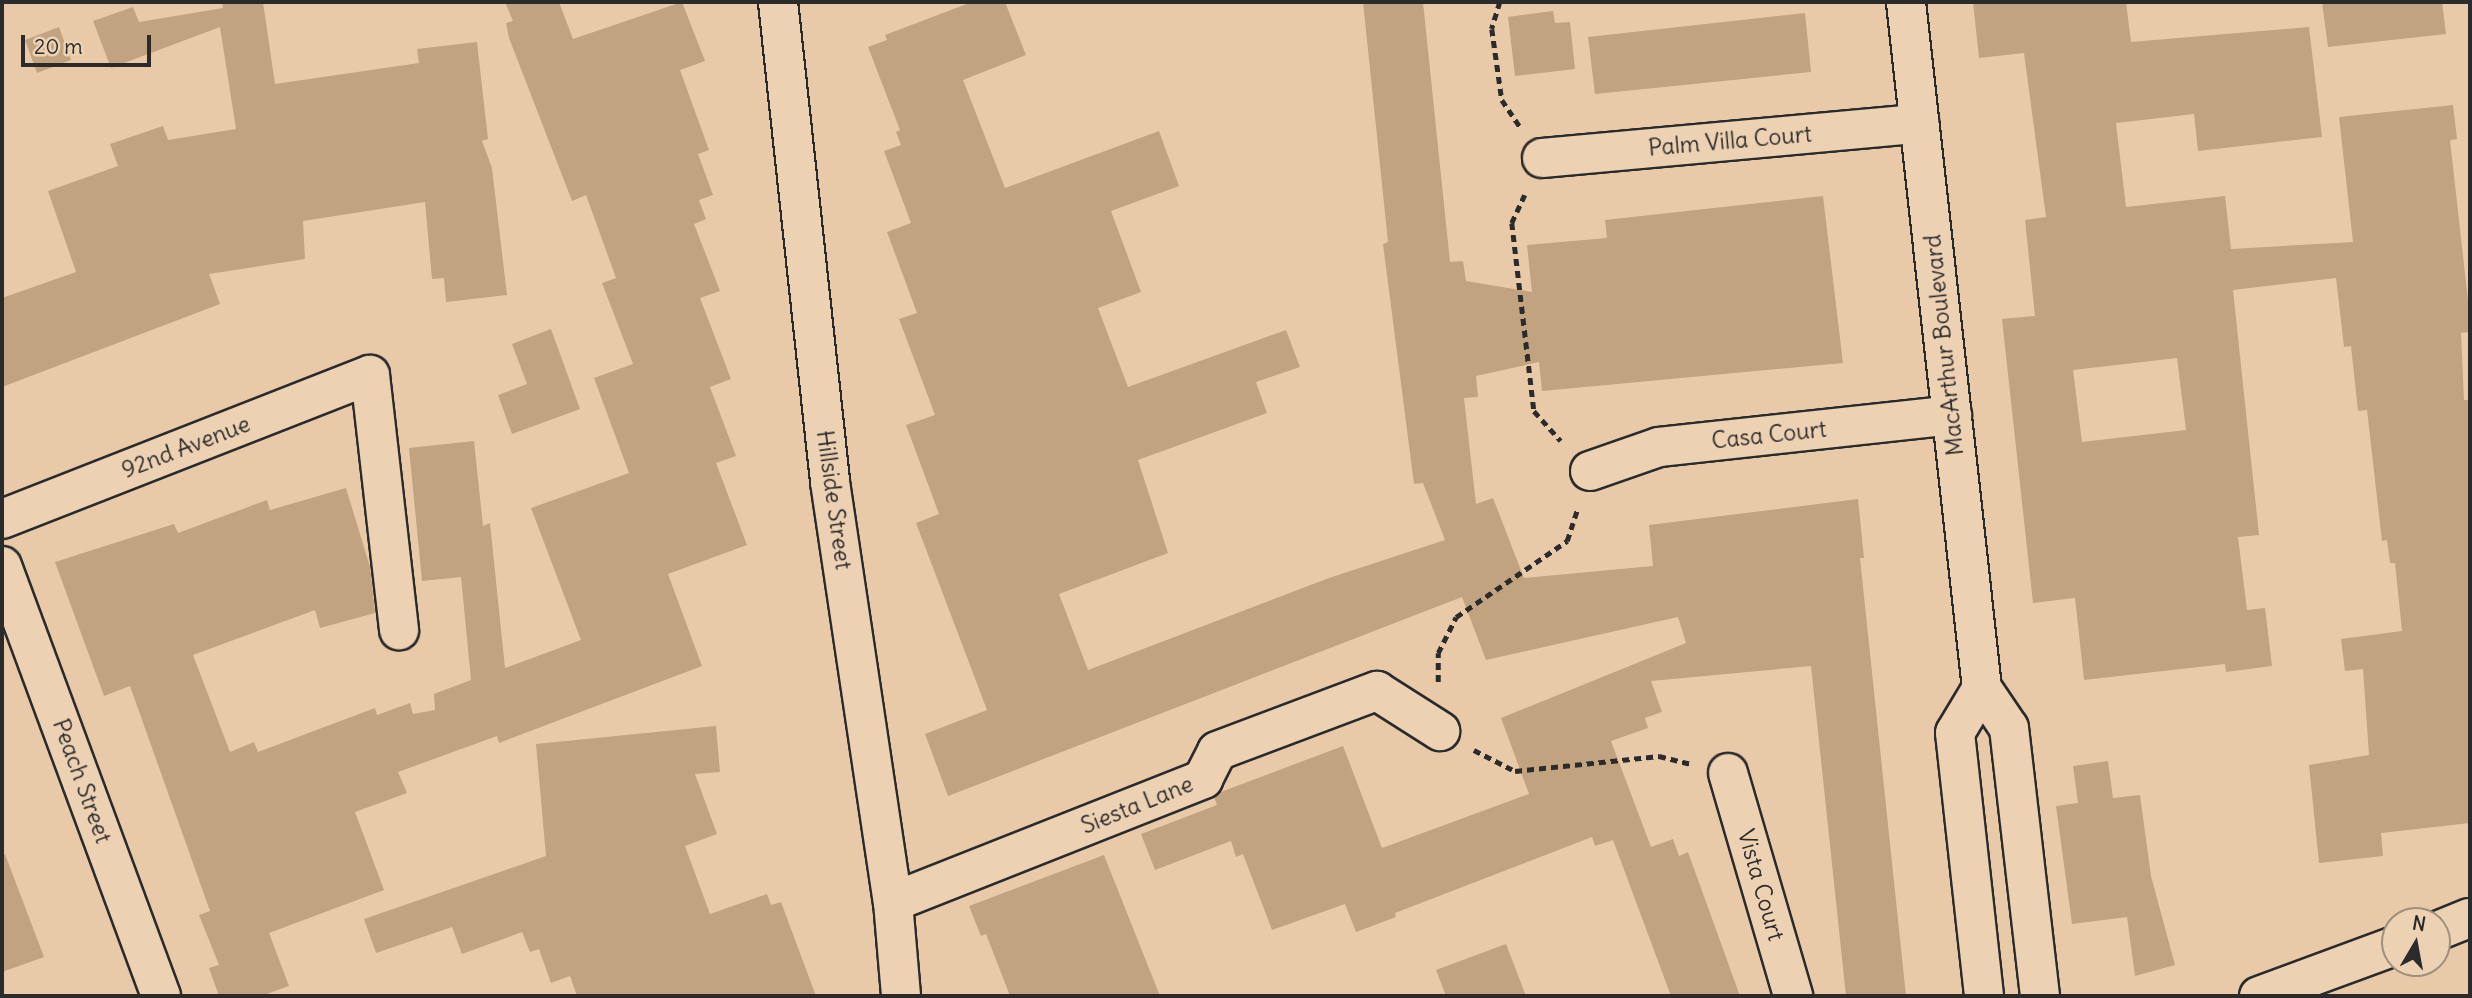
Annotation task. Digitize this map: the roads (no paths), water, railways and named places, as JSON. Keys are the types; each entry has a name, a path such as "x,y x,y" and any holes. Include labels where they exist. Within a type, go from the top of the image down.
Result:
{"street":[{"name":"Hillside Street","path":"779,2 830,482 893,902 901,996"},
{"name":"MacArthur Boulevard","path":"1906,2 1982,688 2009,728 2040,996"},
{"name":"Palm Villa Court","path":"1542,158 1919,124"},
{"name":"92nd Avenue","path":"2,519 370,375 399,630"},
{"name":"Casa Court","path":"1590,471 1658,447 1952,415"},
{"name":"Peach Street","path":"2,566 161,996"},
{"path":"1982,688 1955,733 1984,996"},
{"name":"Siesta Lane","path":"893,902 1203,779 1217,751 1377,691 1440,732"},
{"name":"Vista Court","path":"1728,773 1793,996"},
{"path":"2451,925 2470,918"},
{"path":"2259,996 2381,951"}]}
